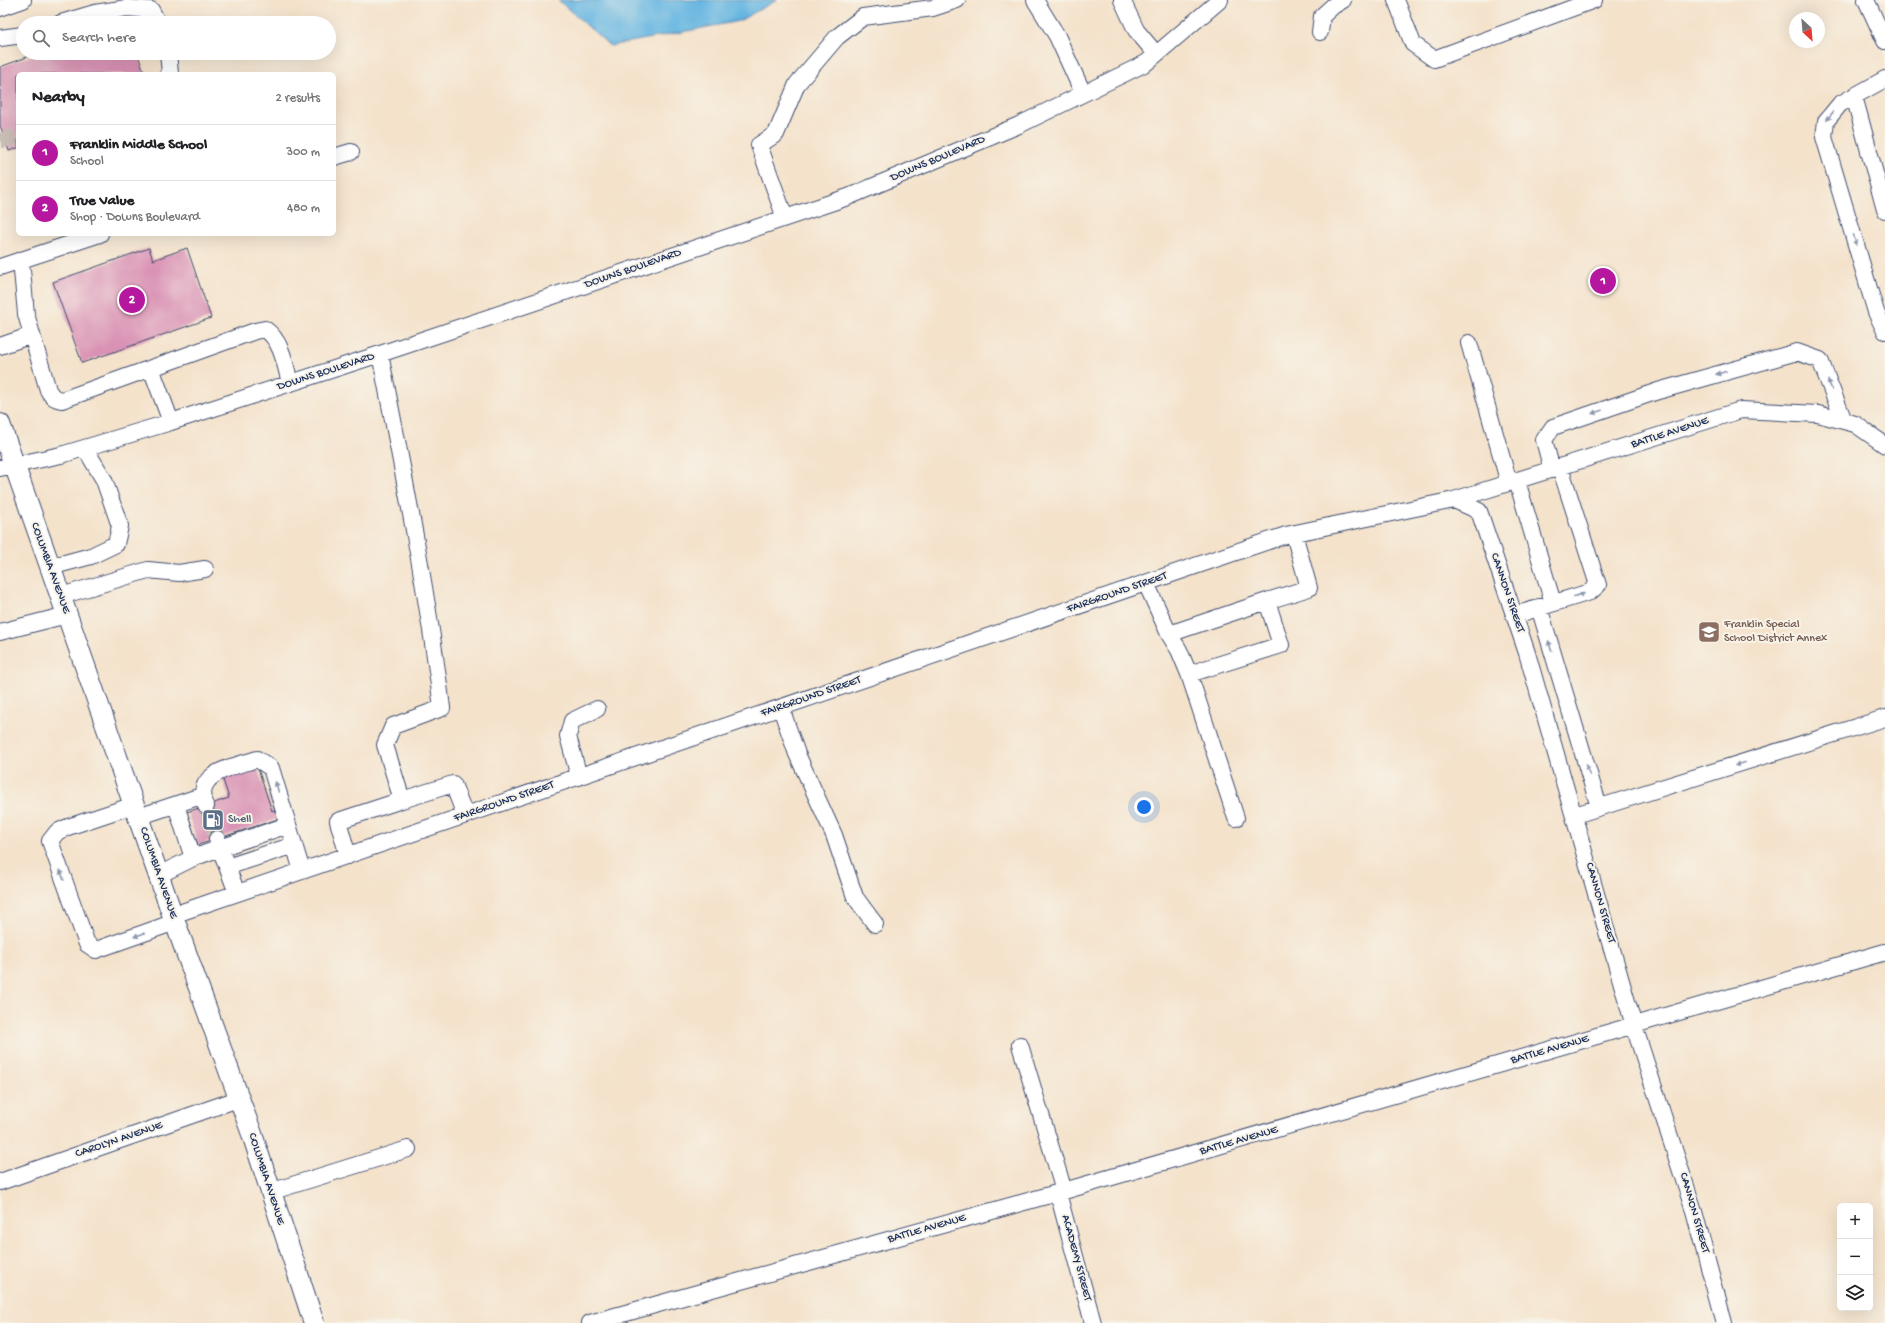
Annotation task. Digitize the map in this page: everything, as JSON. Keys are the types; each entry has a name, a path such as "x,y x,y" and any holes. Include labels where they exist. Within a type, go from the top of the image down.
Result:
{"main road":[{"name":"COLUMBIA AVENUE","path":"0,424 7,467 61,596 174,919 238,1099 252,1134 314,1323"}],"street":[{"path":"0,8 23,0"},
{"path":"785,218 759,145 776,134 797,84 837,37 863,17 933,8 957,0"},
{"path":"1035,0 1057,36 1083,94"},
{"path":"1122,0 1136,30 1156,54"},
{"name":"DOWNS BOULEVARD","path":"7,467 85,448 171,422 380,354 863,191 1019,125 1146,63 1220,0"},
{"path":"1320,32 1322,16 1333,6 1343,0"},
{"path":"1396,0 1413,44 1434,59 1594,0"},
{"path":"1866,0 1885,41"},
{"path":"85,16 127,8 151,10 154,16"},
{"path":"0,38 16,36"},
{"path":"169,60 170,72"},
{"path":"1885,79 1840,104 1826,121 1824,137 1876,312 1885,331"},
{"path":"1854,96 1885,210"},
{"path":"336,156 351,152"},
{"path":"0,267 94,236"},
{"path":"19,261 22,270 26,314 48,390 57,400 70,398 255,331 265,329 273,335 281,350 290,383"},
{"path":"0,346 32,335"},
{"path":"1469,343 1513,482 1599,807"},
{"path":"1515,616 1590,592 1598,585 1556,468 1544,440 1553,426 1658,391 1797,352 1820,360 1844,421"},
{"path":"380,354 411,513 436,657 442,708 392,726 385,745 402,800"},
{"path":"151,368 171,422"},
{"name":"BATTLE AVENUE","path":"1454,500 1741,410 1818,414 1855,424 1885,445"},
{"path":"50,567 91,556 116,544 120,526 104,480 85,448"},
{"name":"FAIRGROUND STREET","path":"136,811 68,826 57,832 50,841 87,944 96,950 237,894 302,871 1146,583 1294,534 1454,500"},
{"name":"CANNON STREET","path":"1454,500 1479,511 1515,616 1575,815 1634,1026 1693,1208 1724,1323"},
{"path":"1169,634 1309,588 1294,534"},
{"path":"61,596 148,570 179,573 205,570"},
{"path":"1146,583 1169,634 1179,650 1189,674 1236,818"},
{"path":"1189,674 1281,644 1267,601"},
{"path":"0,632 67,615"},
{"path":"781,708 798,754 834,835 855,897 875,924"},
{"path":"579,776 568,736 572,721 597,709"},
{"path":"1575,815 1885,718"},
{"path":"136,811 204,801 206,782 217,772 258,758 271,768 302,871"},
{"path":"348,856 338,821 452,784 465,815"},
{"path":"176,805 193,858"},
{"path":"159,875 219,844 288,825"},
{"path":"219,844 237,894"},
{"path":"227,867 294,845"},
{"name":"BATTLE AVENUE","path":"590,1323 1061,1192 1885,952"},
{"name":"ACADEMY STREET","path":"1020,1045 1061,1192 1093,1323"},
{"name":"CAROLYN AVENUE","path":"0,1182 238,1099"},
{"path":"270,1192 408,1149"}],"water":[{"path":"558,0 777,0 739,21 610,46"}],"building":[{"path":"19,60 140,60 144,72 16,72 16,149 9,151 0,125 0,67"},
{"path":"149,248 153,260 187,248 211,318 82,363 53,282"},
{"path":"256,763 272,811 275,810 278,819 198,845 187,812 229,798 221,774"}],"tunnel":[{"path":"0,141 16,136"},
{"path":"206,806 217,839"}],"place":[{"name":"Franklin Middle School","path":"1603,281"},
{"name":"True Value","path":"132,300"},
{"name":"Franklin Special School District Annex","path":"1709,632"},
{"name":"Shell","path":"213,820"}]}
